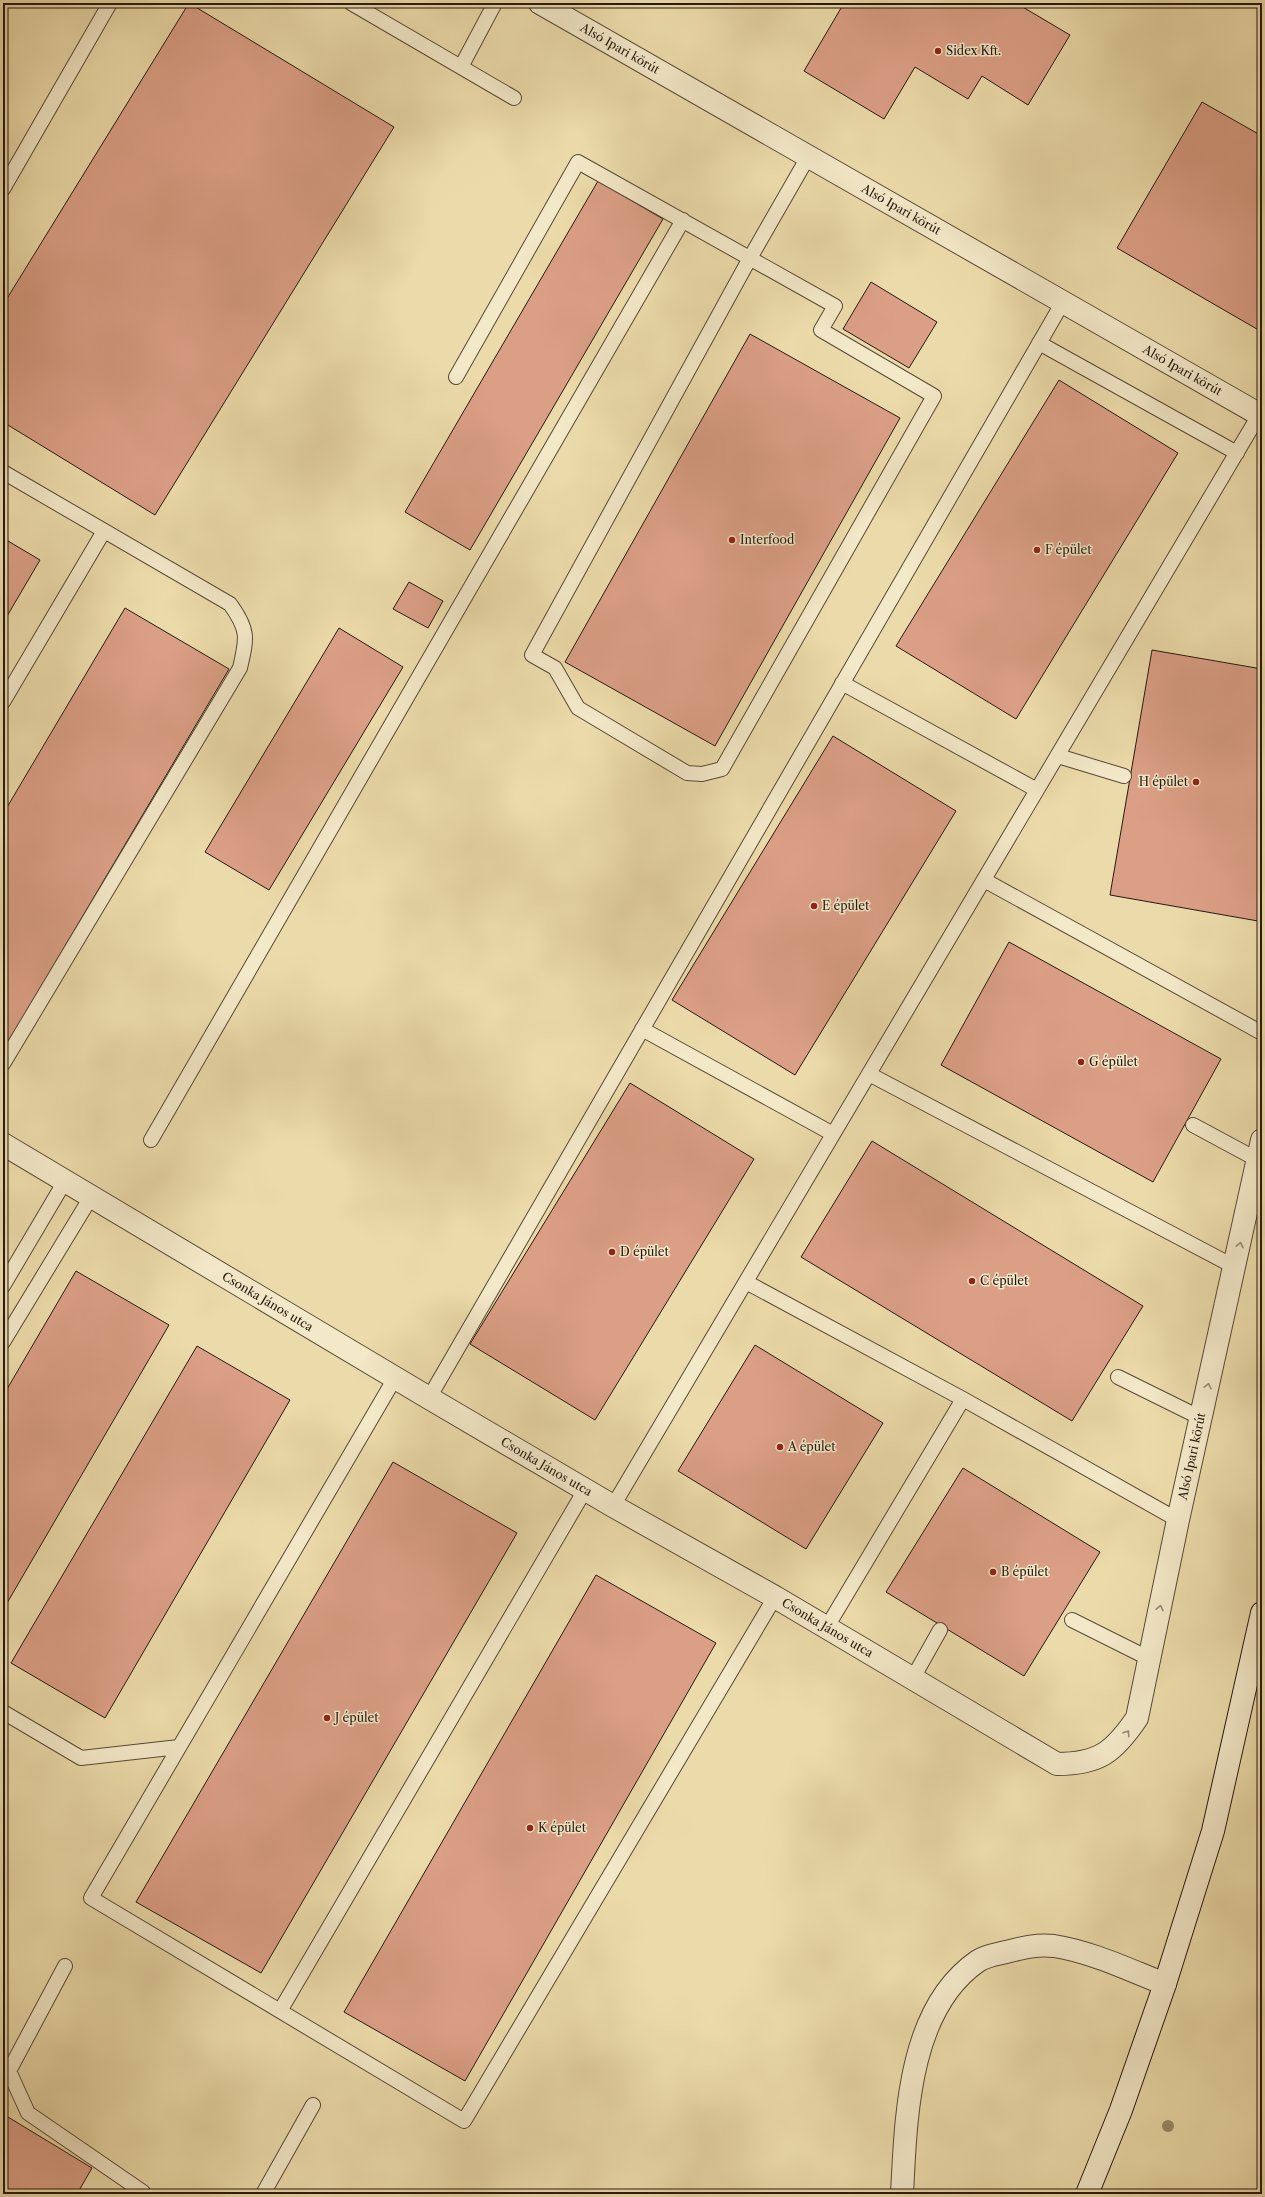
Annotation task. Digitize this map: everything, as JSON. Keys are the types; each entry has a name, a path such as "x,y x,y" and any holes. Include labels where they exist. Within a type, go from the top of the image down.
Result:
{"street":[{"name":"Alsó Ipari körút","path":"540,3 1261,415"},
{"name":"Csonka János utca","path":"3,1144 394,1378 585,1490 827,1627 1056,1764 1077,1764 1097,1758"},
{"name":"Alsó Ipari körút","path":"1097,1758 1120,1742 1137,1718 1178,1520 1260,1150"},
{"path":"1087,2194 1121,2110 1165,1984 1213,1831 1262,1613"},
{"path":"902,2194 913,2076 924,2034 939,2002 956,1980 979,1960 1032,1945 1054,1946 1098,1958 1165,1984"}],"lane":[{"path":"3,189 110,3"},
{"path":"351,3 514,98"},
{"path":"461,66 495,3"},
{"path":"456,377 578,162 683,220 750,258 835,306 822,330 934,396 722,769 702,774 688,773 578,708 555,668 532,655 750,258 808,157"},
{"path":"151,1140 683,220"},
{"path":"429,1398 1063,302"},
{"path":"1039,343 1237,453"},
{"path":"613,1506 1237,453 1261,415"},
{"path":"3,472 230,604 246,630 245,646 240,668 3,1064"},
{"path":"3,702 104,530"},
{"path":"842,683 1037,790"},
{"path":"1058,756 1124,776"},
{"path":"984,880 1262,1033"},
{"path":"642,1029 833,1134"},
{"path":"869,1074 1235,1267"},
{"path":"1193,1125 1260,1150"},
{"path":"3,1286 65,1181"},
{"path":"3,1342 91,1197"},
{"path":"746,1282 963,1399 1178,1520"},
{"path":"1118,1377 1201,1418"},
{"path":"394,1378 91,1898 464,2121 775,1597"},
{"path":"827,1627 963,1399"},
{"path":"280,2011 585,1490"},
{"path":"1072,1620 1150,1659"},
{"path":"913,1678 940,1630"},
{"path":"3,1712 81,1758 179,1747"},
{"path":"65,1966 9,2071 28,2113 144,2193"},
{"path":"263,2194 313,2105"}],"building":[{"path":"189,3 394,127 155,515 3,422 3,305"},
{"name":"Sidex Kft.","path":"844,3 1016,3 1070,35 1028,105 982,76 968,99 915,67 884,119 804,71"},
{"path":"1202,102 1262,136 1262,332 1117,248"},
{"path":"598,181 663,219 470,550 405,512"},
{"path":"871,282 937,322 909,368 843,329"},
{"name":"Interfood","path":"750,334 900,418 715,746 565,662"},
{"name":"F épület","path":"1059,380 1178,453 1016,719 896,646"},
{"path":"3,538 40,560 3,623"},
{"path":"409,582 443,601 428,628 393,609"},
{"path":"125,608 229,669 4,1049 3,814"},
{"path":"339,628 403,667 269,890 205,852"},
{"name":"H épület","path":"1152,650 1262,669 1262,897 1258,921 1110,895"},
{"name":"E épület","path":"833,736 956,811 795,1075 672,1000"},
{"name":"G épület","path":"1009,942 1221,1059 1153,1182 941,1065"},
{"name":"D épület","path":"630,1083 754,1159 595,1420 470,1344"},
{"name":"C épület","path":"872,1141 1143,1306 1072,1421 801,1257"},
{"path":"76,1271 169,1325 3,1610 3,1396"},
{"name":"A épület","path":"755,1345 883,1423 806,1549 678,1471"},
{"path":"197,1346 290,1400 105,1718 11,1663"},
{"name":"J épület","path":"393,1462 517,1533 261,1973 136,1902"},
{"name":"B épület","path":"963,1468 1100,1552 1024,1676 886,1592"},
{"name":"K épület","path":"596,1575 716,1643 465,2081 344,2012"},
{"path":"3,2114 92,2168 77,2194 3,2194"}],"place":[{"name":"Sidex Kft.","path":"938,51"},
{"name":"Interfood","path":"732,540"},
{"name":"F épület","path":"1037,550"},
{"name":"H épület","path":"1196,782"},
{"name":"E épület","path":"814,906"},
{"name":"G épület","path":"1081,1062"},
{"name":"D épület","path":"612,1252"},
{"name":"C épület","path":"972,1281"},
{"name":"A épület","path":"780,1447"},
{"name":"B épület","path":"993,1572"},
{"name":"J épület","path":"327,1718"},
{"name":"K épület","path":"530,1828"}]}
